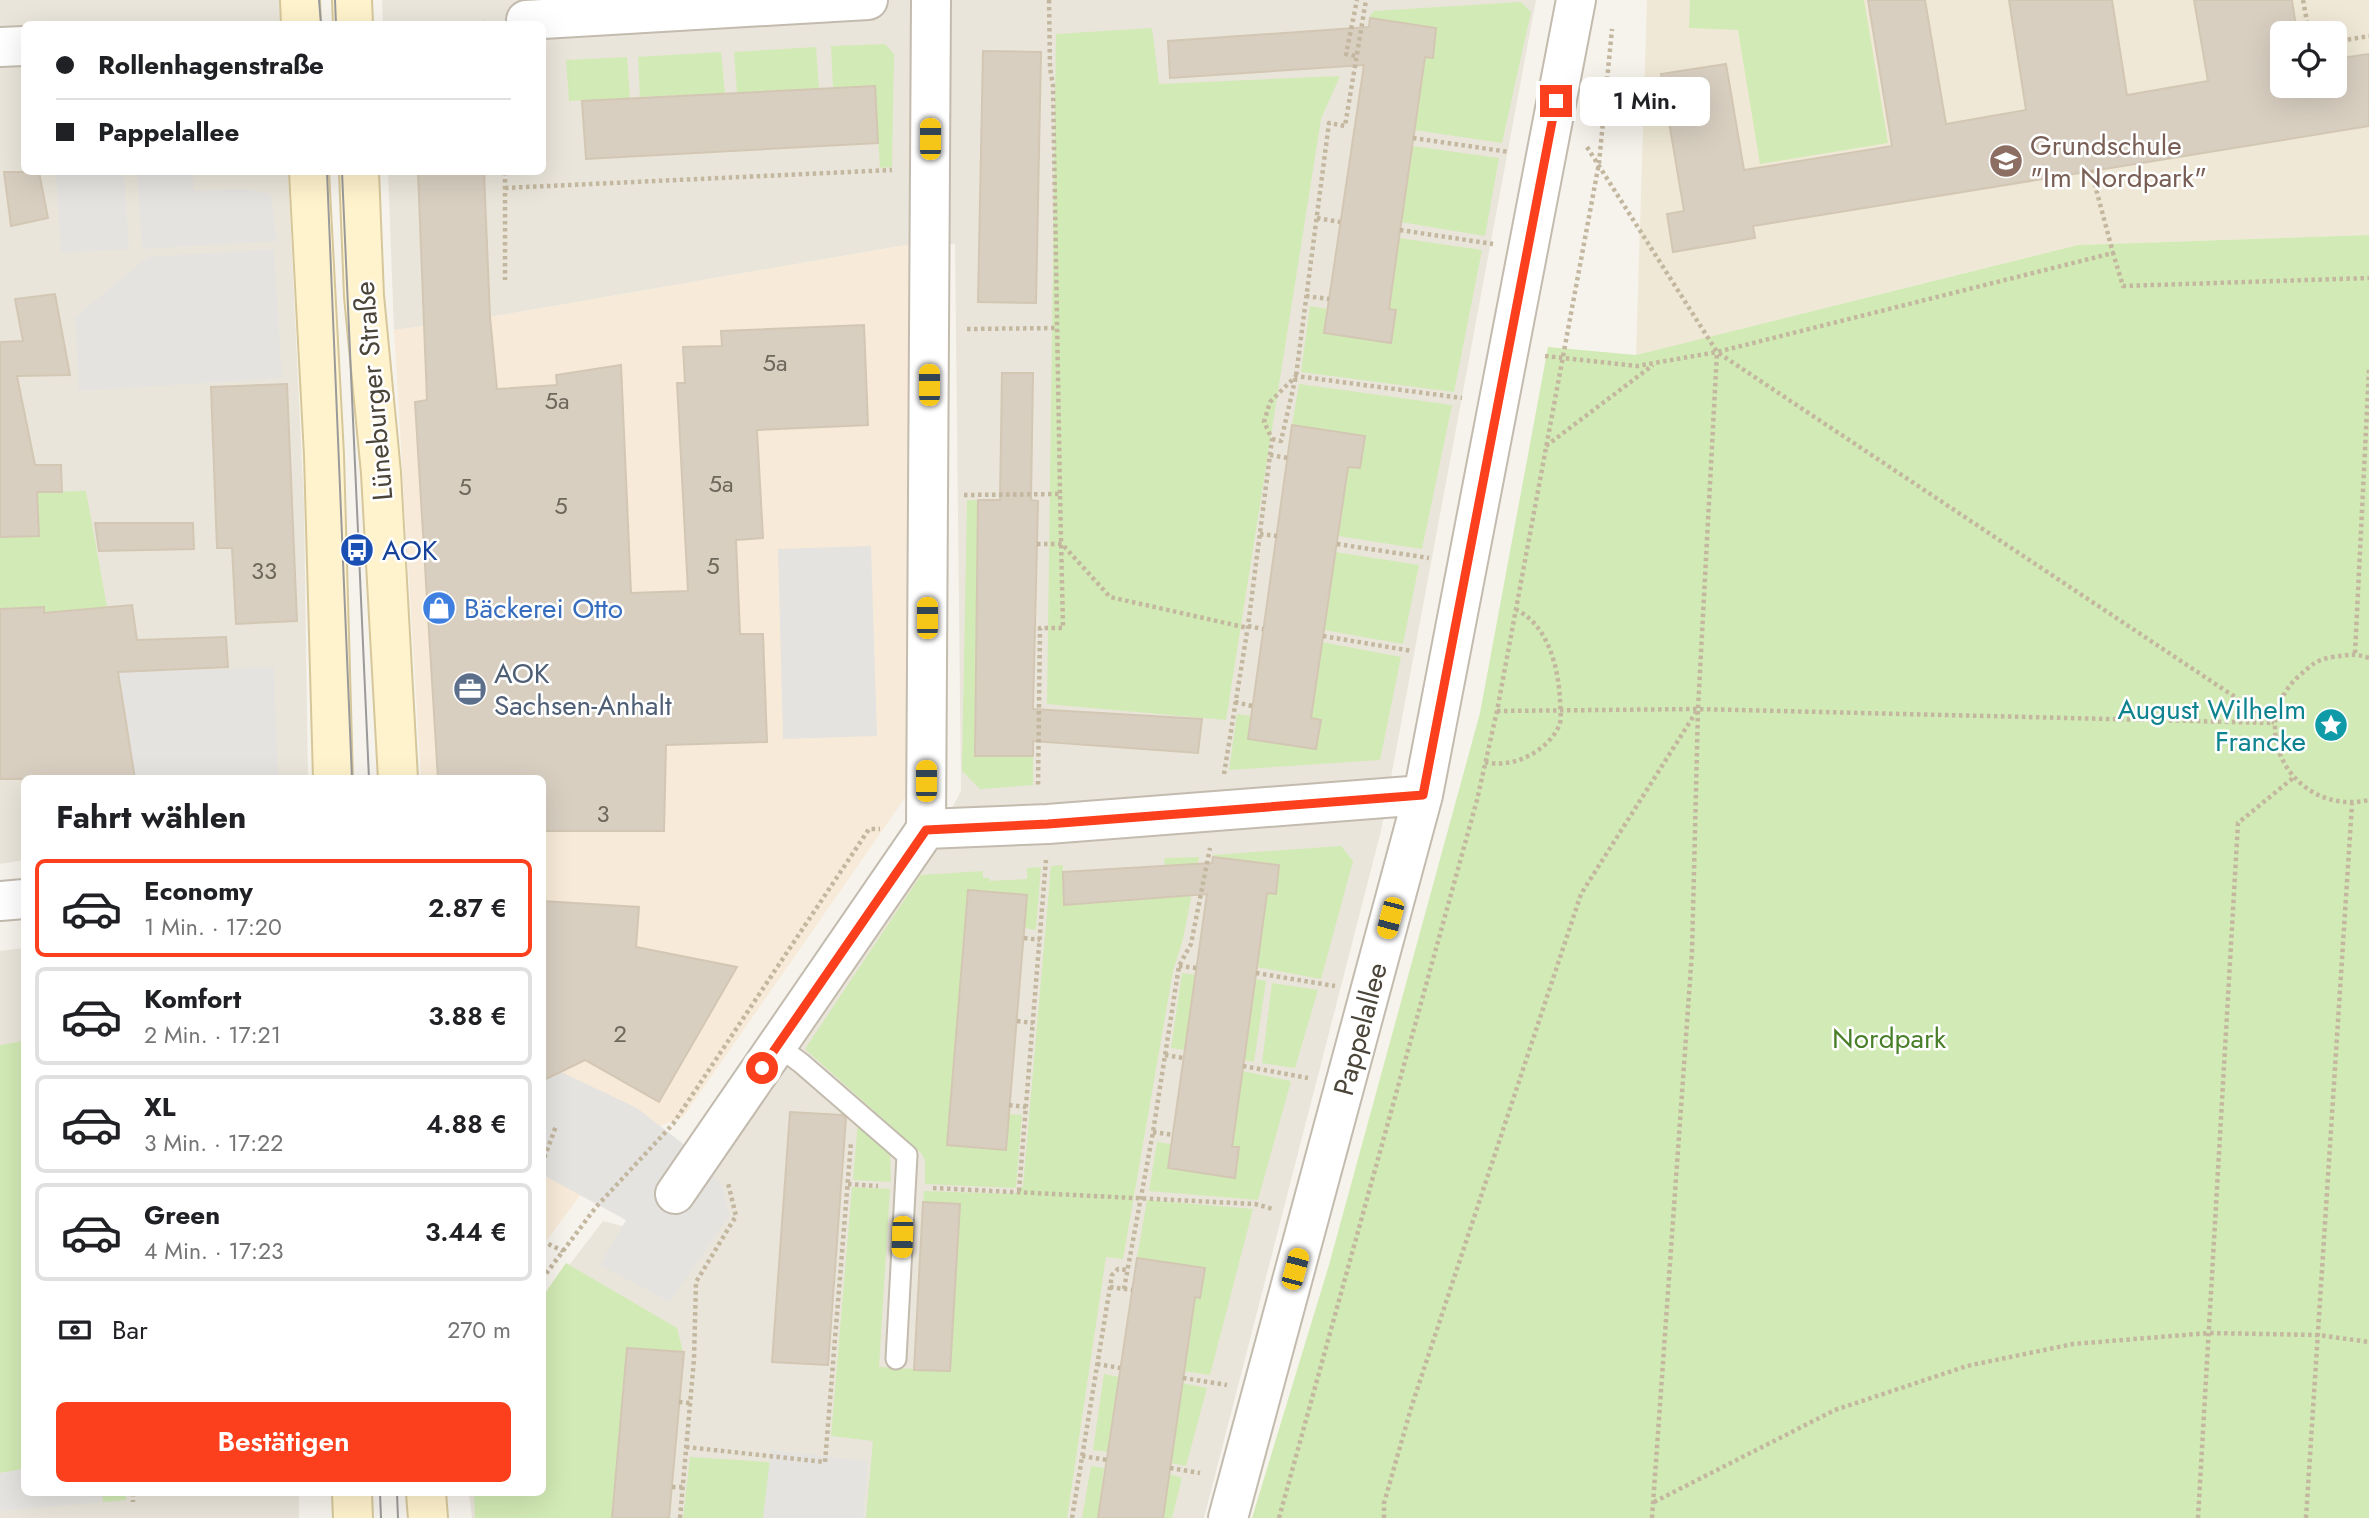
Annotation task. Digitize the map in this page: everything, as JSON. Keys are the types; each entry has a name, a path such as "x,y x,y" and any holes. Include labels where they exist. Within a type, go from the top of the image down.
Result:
{"main road":[{"path":"300,0 301,21"},
{"path":"352,0 353,21"},
{"name":"Lüneburger Straße","path":"309,175 324,456 333,775"},
{"name":"Lüneburger Straße","path":"359,175 364,296 381,473 398,775"},
{"path":"352,1496 353,1518"},
{"path":"426,1496 428,1518"}],"street":[{"path":"525,10 868,0"},
{"path":"675,1194 926,830 931,0"},
{"name":"Pappelallee","path":"1228,1518 1423,795 1576,0"},
{"path":"0,47 21,46"},
{"path":"926,830 1043,824 1423,795"},
{"path":"0,901 21,899"}],"lane":[{"path":"778,1046 802,1063 907,1155 896,1359"}],"path":[{"path":"1019,1191 1040,940 1043,824 1036,713 1037,628 1063,628 1049,0"},
{"path":"1357,0 1346,54 1365,53"},
{"path":"1345,126 1366,0"},
{"path":"2303,0 2307,21"},
{"path":"1598,163 1612,27"},
{"path":"2347,40 2369,36"},
{"path":"1556,101 1717,352 2274,723"},
{"path":"1272,439 1281,441 1296,376 1329,123 1354,127"},
{"path":"1413,138 1545,157"},
{"path":"505,188 930,167"},
{"path":"2091,170 2123,286 2369,278"},
{"path":"505,175 505,280"},
{"path":"1316,218 1340,222"},
{"path":"1400,230 1527,249"},
{"path":"1508,350 1561,359 1636,366 1656,363 1717,352 2113,253"},
{"path":"1306,296 1329,299"},
{"path":"929,330 1057,328"},
{"path":"1651,1518 1692,952 1698,709 1717,352"},
{"path":"1545,447 1656,363"},
{"path":"2355,653 2367,460 2369,369"},
{"path":"1270,402 1296,376"},
{"path":"1296,376 1365,383 1497,403"},
{"path":"1270,455 1287,458"},
{"path":"928,495 1060,494"},
{"path":"1260,534 1276,536"},
{"path":"1037,544 1062,544 1110,597 1263,629"},
{"path":"1337,544 1467,564"},
{"path":"1485,762 1498,765 1525,758 1546,744 1559,725 1558,675 1548,644 1529,616 1517,610"},
{"path":"1323,636 1449,658"},
{"path":"2369,657 2355,653 2317,660 2287,686 2274,723 2278,752 2293,778 2319,797 2351,804 2369,800"},
{"path":"1236,702 1252,706"},
{"path":"1384,1518 1384,1503 1412,1405 1581,894 1698,709"},
{"path":"1497,711 1698,709 2274,723"},
{"path":"2198,1518 2238,823 2293,778"},
{"path":"2306,1518 2351,804"},
{"path":"546,1274 596,1207 673,1124 869,830 926,830"},
{"path":"1024,938 1040,940"},
{"path":"1179,966 1197,968"},
{"path":"1256,973 1370,992"},
{"path":"1017,1021 1033,1023"},
{"path":"1165,1055 1184,1058"},
{"path":"1243,1066 1345,1085"},
{"path":"1009,1105 1026,1107"},
{"path":"686,1447 825,1462 840,1241 848,1184 853,1110"},
{"path":"546,1153 556,1126"},
{"path":"1153,1132 1173,1135"},
{"path":"680,1518 690,1403 695,1282 736,1216 728,1181 700,1157"},
{"path":"842,1160 849,1160"},
{"path":"848,1184 1255,1203 1308,1220"},
{"path":"1124,1289 1142,1197"},
{"path":"546,1243 563,1251"},
{"path":"1072,1518 1112,1275 1118,1269 1128,1270"},
{"path":"1110,1287 1132,1290"},
{"path":"1654,1502 1835,1410 1967,1366 2073,1344 2209,1332 2318,1335 2369,1342"},
{"path":"1097,1364 1120,1368"},
{"path":"679,1402 690,1403"},
{"path":"1083,1456 1107,1460"},
{"path":"672,1487 683,1488"},
{"path":"133,1496 133,1502"}],"shaded area":[{"path":"0,0 280,0 281,21 21,21 21,175 288,175 304,504 308,775 21,775 21,860 0,864"},
{"path":"382,0 1536,0 1381,831 1204,1518 472,1518 469,1496 546,1496 546,1295 603,1221 664,1237 917,875 961,791 955,244 912,244 490,317 394,330 388,175 546,175 546,21 383,21"},
{"name":"Grundschule \"Im Nordpark\"","path":"1647,0 2369,0 2369,235 2078,245 1636,355"},
{"path":"56,175 124,175 129,249 61,253"},
{"path":"137,175 192,175 194,191 246,189 271,194 277,241 142,249"},
{"path":"912,244 909,792 683,1117 621,1141 546,1241 546,775 421,775 394,330 490,317"},
{"path":"274,249 282,378 79,391 75,317 148,257"},
{"path":"871,546 877,736 783,739 778,549"},
{"path":"274,667 278,775 134,775 118,672"},
{"path":"21,948 21,1496 299,1496 299,1518 0,1518 0,951"},
{"path":"546,1070 551,1076 561,1072 637,1108 700,1157 722,1186 729,1216 670,1302 600,1265 626,1220 546,1177"},
{"path":"771,1450 868,1461 863,1518 763,1518"},
{"path":"21,1470 21,1496 102,1496 103,1502 0,1511 0,1473"}],"green space":[{"path":"1690,0 1864,0 1888,143 1760,164 1738,30 1689,28"},
{"path":"1521,2 1531,12 1502,143 1414,130 1425,57 1433,58 1436,29 1370,18 1371,14 1374,11"},
{"path":"1152,28 1159,84 1340,76 1321,119 1226,720 1047,704 1056,34"},
{"path":"885,44 894,54 892,167 880,168 875,86 833,88 831,46"},
{"path":"816,47 819,89 737,93 734,52"},
{"path":"721,52 725,93 640,97 638,57"},
{"path":"627,57 630,98 569,101 566,60"},
{"path":"1412,146 1499,158 1485,236 1401,222"},
{"name":"Nordpark","path":"2369,235 2369,1518 1252,1518 1329,1265 1480,713 1548,347 1636,355 2078,245"},
{"path":"1399,238 1482,250 1454,392 1301,372 1310,306 1327,309 1324,333 1391,342 1396,311 1389,309"},
{"path":"1299,384 1452,405 1422,549 1338,536 1348,467 1360,468 1365,436 1292,425"},
{"path":"86,491 107,607 48,772 43,607 0,608 0,537 39,536 37,492"},
{"path":"967,500 978,500 975,756 1033,756 1033,785 980,789 962,771"},
{"path":"1335,552 1419,565 1403,644 1324,630"},
{"path":"1322,642 1401,657 1380,760 1229,770 1237,714 1251,716 1248,739 1316,749 1321,721 1311,718"},
{"path":"1341,846 1353,861 1321,979 1257,967 1267,893 1276,893 1279,865 1213,855"},
{"path":"1199,857 1183,939 1173,971 1123,1259 1106,1257 1067,1518 866,1518 873,1441 831,1436 852,1187 890,1189 879,1367 950,1371 960,1205 923,1202 924,1191 1014,1194 1023,1186 1051,866 1063,865 1064,904 1165,866 1164,858"},
{"path":"1041,867 1036,930 1024,928 1027,895 968,890 947,1144 1009,1114 1022,1115 1016,1188 925,1184 925,1161 922,1154 805,1049 921,875 983,871 983,878 989,878 990,881 1027,879 1027,868"},
{"path":"1182,973 1196,975 1185,1050 1171,1048"},
{"path":"1255,979 1266,981 1254,1062 1244,1060"},
{"path":"1272,983 1318,990 1295,1068 1262,1063"},
{"path":"21,1042 21,1470 0,1473 0,1045"},
{"path":"1242,1071 1291,1081 1258,1200 1149,1191 1157,1142 1171,1144 1168,1168 1235,1177 1238,1147 1232,1147"},
{"path":"858,1121 890,1152 891,1182 853,1180"},
{"path":"1147,1200 1253,1209 1210,1375 1184,1371 1195,1297 1200,1298 1205,1269 1137,1258"},
{"path":"566,1263 677,1328 683,1352 627,1348 612,1518 475,1518 474,1496 546,1496 546,1292"},
{"path":"1104,1374 1119,1377 1108,1452 1093,1450"},
{"path":"1182,1383 1207,1388 1186,1466 1171,1463"},
{"path":"690,1457 782,1463 773,1518 683,1518"},
{"path":"1091,1466 1104,1468 1098,1518 1082,1518"},
{"path":"1169,1474 1182,1478 1172,1518 1163,1518"},
{"path":"102,1496 126,1496 126,1500 103,1502"}],"building":[{"path":"1868,0 1925,0 1946,124 2026,110 2009,0 2112,0 2127,95 2208,81 2194,0 2292,0 2295,21 2270,21 2270,98 2347,98 2347,57 2369,54 2369,126 1753,226 1755,238 1673,252 1667,214 1684,211 1661,74 1726,64 1744,170 1892,146"},
{"path":"1370,18 1436,28 1433,58 1425,57 1399,238 1389,309 1396,310 1391,343 1324,333 1364,65 1170,78 1168,41 1369,27"},
{"path":"983,51 1041,52 1036,303 978,302"},
{"path":"875,86 878,143 586,159 582,101"},
{"path":"4,172 40,175 48,218 11,226"},
{"path":"418,175 484,175 490,317 497,389 557,385 556,375 621,365 631,593 688,591 677,383 685,383 683,347 722,346 721,331 864,325 868,425 757,430 763,538 736,540 740,634 763,634 767,742 666,745 664,831 546,831 546,775 438,775 415,402 427,400"},
{"path":"55,294 70,375 17,376 35,465 61,465 62,492 37,492 39,536 0,537 0,342 23,341 15,299"},
{"path":"1002,373 1033,373 1031,500 1038,501 1033,709 1202,719 1198,753 1033,741 1033,756 975,756 978,500 1000,500"},
{"path":"287,384 297,621 236,624 232,548 217,548 211,387"},
{"path":"1292,425 1365,436 1360,468 1348,467 1311,718 1321,720 1316,749 1248,739"},
{"path":"95,523 193,523 194,549 99,551"},
{"path":"132,605 137,640 226,637 228,667 118,672 134,775 21,775 21,779 0,779 0,609 44,607 44,613"},
{"path":"1213,857 1279,865 1276,894 1267,893 1232,1147 1239,1147 1235,1178 1168,1168 1207,894 1064,905 1063,872 1212,863"},
{"path":"968,890 1027,895 1006,1150 947,1145"},
{"path":"546,901 639,907 636,947 737,967 659,1102 585,1060 546,1079"},
{"path":"790,1112 842,1115 846,1118 828,1365 772,1362"},
{"path":"923,1202 960,1204 950,1371 914,1370"},
{"path":"1137,1258 1205,1268 1200,1298 1195,1297 1163,1518 1098,1518"},
{"path":"627,1348 684,1352 669,1518 612,1518"}],"tram line":[{"path":"319,0 321,21"},
{"path":"335,0 336,21"},
{"path":"327,175 352,775"},
{"path":"342,175 369,775"},
{"path":"380,1496 381,1518"},
{"path":"397,1496 398,1518"}],"place":[{"name":"Grundschule \"Im Nordpark\"","path":"2006,161"},
{"name":"AOK","path":"357,550"},
{"name":"Bäckerei Otto","path":"439,608"},
{"name":"AOK Sachsen-Anhalt","path":"470,689"},
{"name":"August Wilhelm Francke","path":"2331,725"}],"route":[{"path":"762,1068 926,830 1048,824 1423,795 1556,101"}]}
